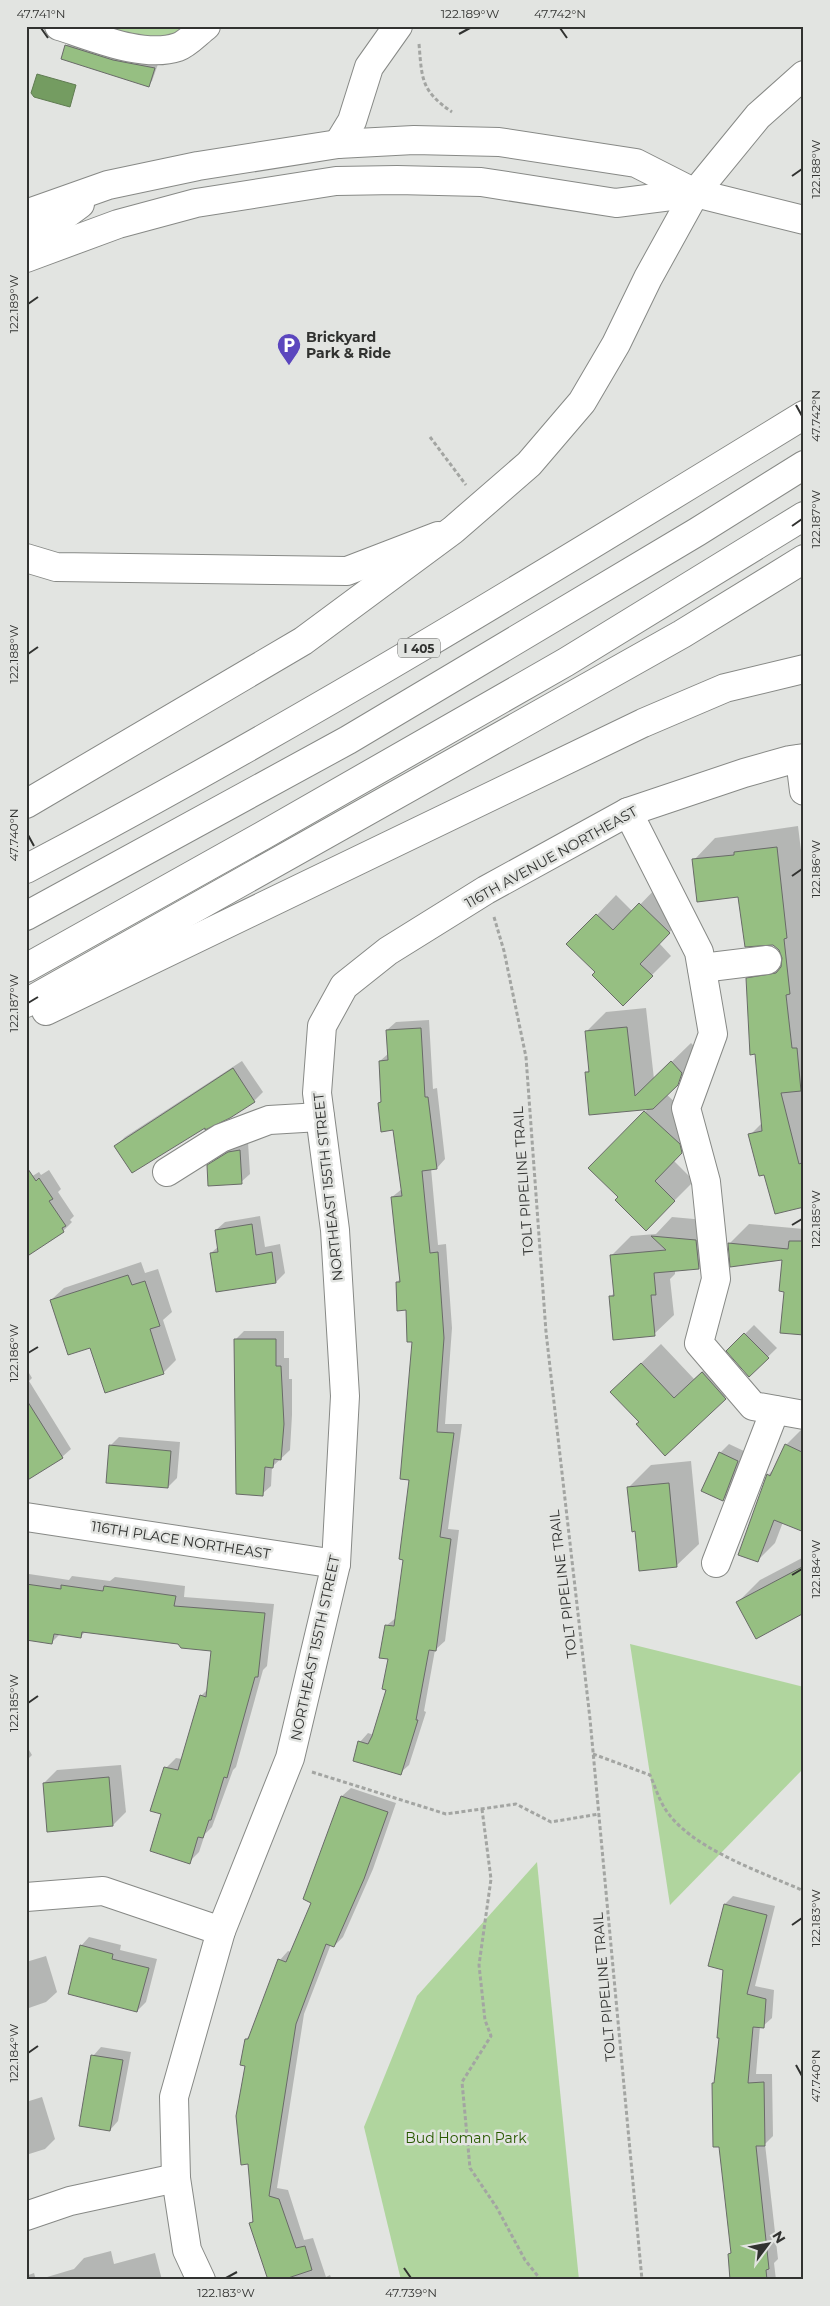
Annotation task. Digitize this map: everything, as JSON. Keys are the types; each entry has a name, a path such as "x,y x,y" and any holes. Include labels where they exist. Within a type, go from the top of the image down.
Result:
{"main road":[{"path":"59,26 128,47 153,50 178,47 206,26"},
{"path":"338,144 352,120 369,67 408,31"},
{"path":"26,804 303,641 453,530 529,464 582,402 616,344 648,278 695,193 758,116 804,75"},
{"path":"26,214 108,185 198,166 338,144 414,140 499,142 636,163 695,193 804,220"},
{"path":"26,258 118,224 196,203 336,182 397,180 482,182 616,203 695,193"},
{"path":"26,197 78,186 108,185"},
{"path":"26,236 49,227 108,185"},
{"name":"I 405","path":"26,869 152,802 512,594 804,415"},
{"path":"26,916 348,740 697,532 804,465"},
{"path":"26,968 262,836 566,662 804,516"},
{"path":"26,558 56,567 348,572 453,530"},
{"path":"26,1003 682,634 804,559"},
{"path":"26,1020 643,723 725,688 804,668"},
{"path":"802,759 804,791"},
{"name":"116TH AVENUE NORTHEAST","path":"344,986 388,951 486,890 628,812 744,773 802,759"},
{"path":"628,812 699,952 713,1034 686,1108 706,1182 716,1279 699,1343 752,1406 804,1415"},
{"path":"702,968 767,960"},
{"name":"NORTHEAST 155TH STREET","path":"201,2280 187,2250 176,2178 174,2097 221,1931 288,1765 336,1564 345,1396 335,1230 317,1093 322,1026 344,986"},
{"path":"167,1172 221,1138 269,1120 320,1117"},
{"path":"716,1563 775,1410"},
{"name":"116TH PLACE NORTHEAST","path":"26,1517 336,1564"},
{"path":"26,1898 103,1891 221,1931"},
{"path":"26,2216 70,2201 176,2178"}],"path":[{"path":"408,31 422,79 433,100 458,117"},
{"path":"430,437 466,486"},
{"name":"TOLT PIPELINE TRAIL","path":"486,890 504,951 526,1057 546,1332 593,1754 642,2280"},
{"path":"593,1754 650,1775 664,1808 693,1838 720,1854 804,1891"},
{"path":"288,1765 446,1814 516,1804 551,1822 599,1814"},
{"path":"482,1809 491,1879 479,1965 485,2020 491,2036 462,2082 470,2168 497,2208 525,2260 541,2280"}],"green space":[{"path":"59,26 206,26 178,47"},
{"path":"630,1644 804,1687 804,1768 670,1905"},
{"name":"Bud Homan Park","path":"537,1862 579,2280 401,2280 364,2127 417,1996"}],"shaded area":[{"path":"37,74 76,85 70,107 34,97 31,93"}],"building":[{"path":"65,45 113,60 155,68 149,87 61,59"},
{"path":"777,847 787,938 784,939 790,994 786,995 792,1048 797,1048 801,1091 781,1093 799,1164 804,1162 804,1207 775,1214 764,1175 759,1176 748,1134 762,1131 755,1054 750,1055 746,978 776,973 781,967 782,958 779,950 773,945 745,947 738,897 697,902 692,859 734,855 734,852"},
{"path":"639,903 670,933 640,964 653,976 623,1006 592,975 595,972 566,944 596,914 613,930"},
{"path":"627,1027 635,1096 671,1061 682,1073 678,1085 653,1109 589,1115 585,1072 589,1072 585,1031"},
{"path":"421,1028 425,1097 428,1097 437,1169 422,1171 430,1253 438,1252 444,1338 437,1432 454,1433 440,1537 451,1539 436,1651 429,1650 416,1720 418,1720 401,1775 353,1761 358,1741 368,1744 372,1736 386,1690 382,1689 388,1659 379,1658 385,1625 394,1626 403,1560 399,1559 409,1480 400,1479 412,1342 407,1342 406,1310 397,1311 396,1282 400,1282 391,1197 402,1196 393,1130 381,1132 378,1103 381,1102 379,1061 388,1060 386,1030"},
{"path":"233,1068 255,1102 230,1118 205,1130 205,1128 132,1173 114,1146"},
{"path":"644,1111 680,1144 682,1153 655,1181 675,1201 646,1231 615,1200 618,1197 588,1168"},
{"path":"240,1150 242,1184 208,1186 207,1165 228,1152"},
{"path":"26,1166 36,1181 39,1178 53,1199 49,1201 66,1226 62,1228 64,1232 26,1257"},
{"path":"252,1224 256,1255 272,1252 276,1283 216,1292 210,1253 218,1252 215,1230"},
{"path":"651,1236 696,1240 699,1269 654,1273 656,1295 651,1295 655,1336 613,1340 609,1296 614,1296 610,1255 666,1250"},
{"path":"789,1241 804,1241 804,1335 780,1333 784,1292 779,1291 782,1260 730,1267 728,1243 788,1249"},
{"path":"128,1275 132,1285 145,1281 160,1326 150,1329 164,1374 105,1393 90,1348 68,1355 50,1300"},
{"path":"744,1333 769,1358 749,1377 726,1351"},
{"path":"234,1339 276,1339 276,1366 281,1366 284,1424 281,1460 274,1459 273,1468 265,1467 263,1496 236,1494"},
{"path":"641,1363 674,1398 702,1372 726,1399 665,1456 636,1424 639,1422 610,1392"},
{"path":"26,1399 63,1458 26,1481"},
{"path":"785,1444 804,1453 804,1532 774,1520 758,1562 738,1555 767,1474 770,1476"},
{"path":"109,1445 171,1451 168,1488 106,1483"},
{"path":"719,1452 738,1461 723,1501 701,1491"},
{"path":"669,1483 677,1567 639,1571 635,1531 632,1532 627,1487"},
{"path":"804,1566 804,1613 756,1639 736,1602"},
{"path":"26,1584 61,1589 61,1585 103,1591 104,1586 176,1596 174,1606 265,1613 258,1677 255,1677 227,1778 224,1777 211,1820 209,1820 203,1838 198,1837 190,1864 150,1851 161,1814 150,1811 164,1767 178,1770 200,1695 206,1697 211,1651 181,1648 178,1644 82,1632 81,1638 54,1634 52,1644 26,1640"},
{"path":"109,1777 113,1826 47,1832 43,1783"},
{"path":"341,1796 388,1812 364,1879 334,1947 326,1944 296,2024 269,2196 279,2199 296,2248 305,2246 312,2270 282,2280 268,2280 249,2223 253,2222 248,2164 241,2165 236,2116 245,2066 240,2065 245,2039 248,2039 278,1959 286,1962 311,1903 303,1899"},
{"path":"724,1904 767,1915 747,1994 766,1999 764,2028 753,2027 748,2083 764,2082 765,2146 756,2146 769,2269 766,2270 767,2280 730,2280 728,2254 731,2253 719,2147 713,2147 712,2083 714,2083 719,2038 717,2038 723,1970 708,1966"},
{"path":"80,1945 113,1954 112,1959 149,1968 137,2012 68,1994"},
{"path":"91,2055 123,2060 110,2131 79,2126"}],"place":[{"name":"Brickyard Park & Ride","path":"289,366"}]}
